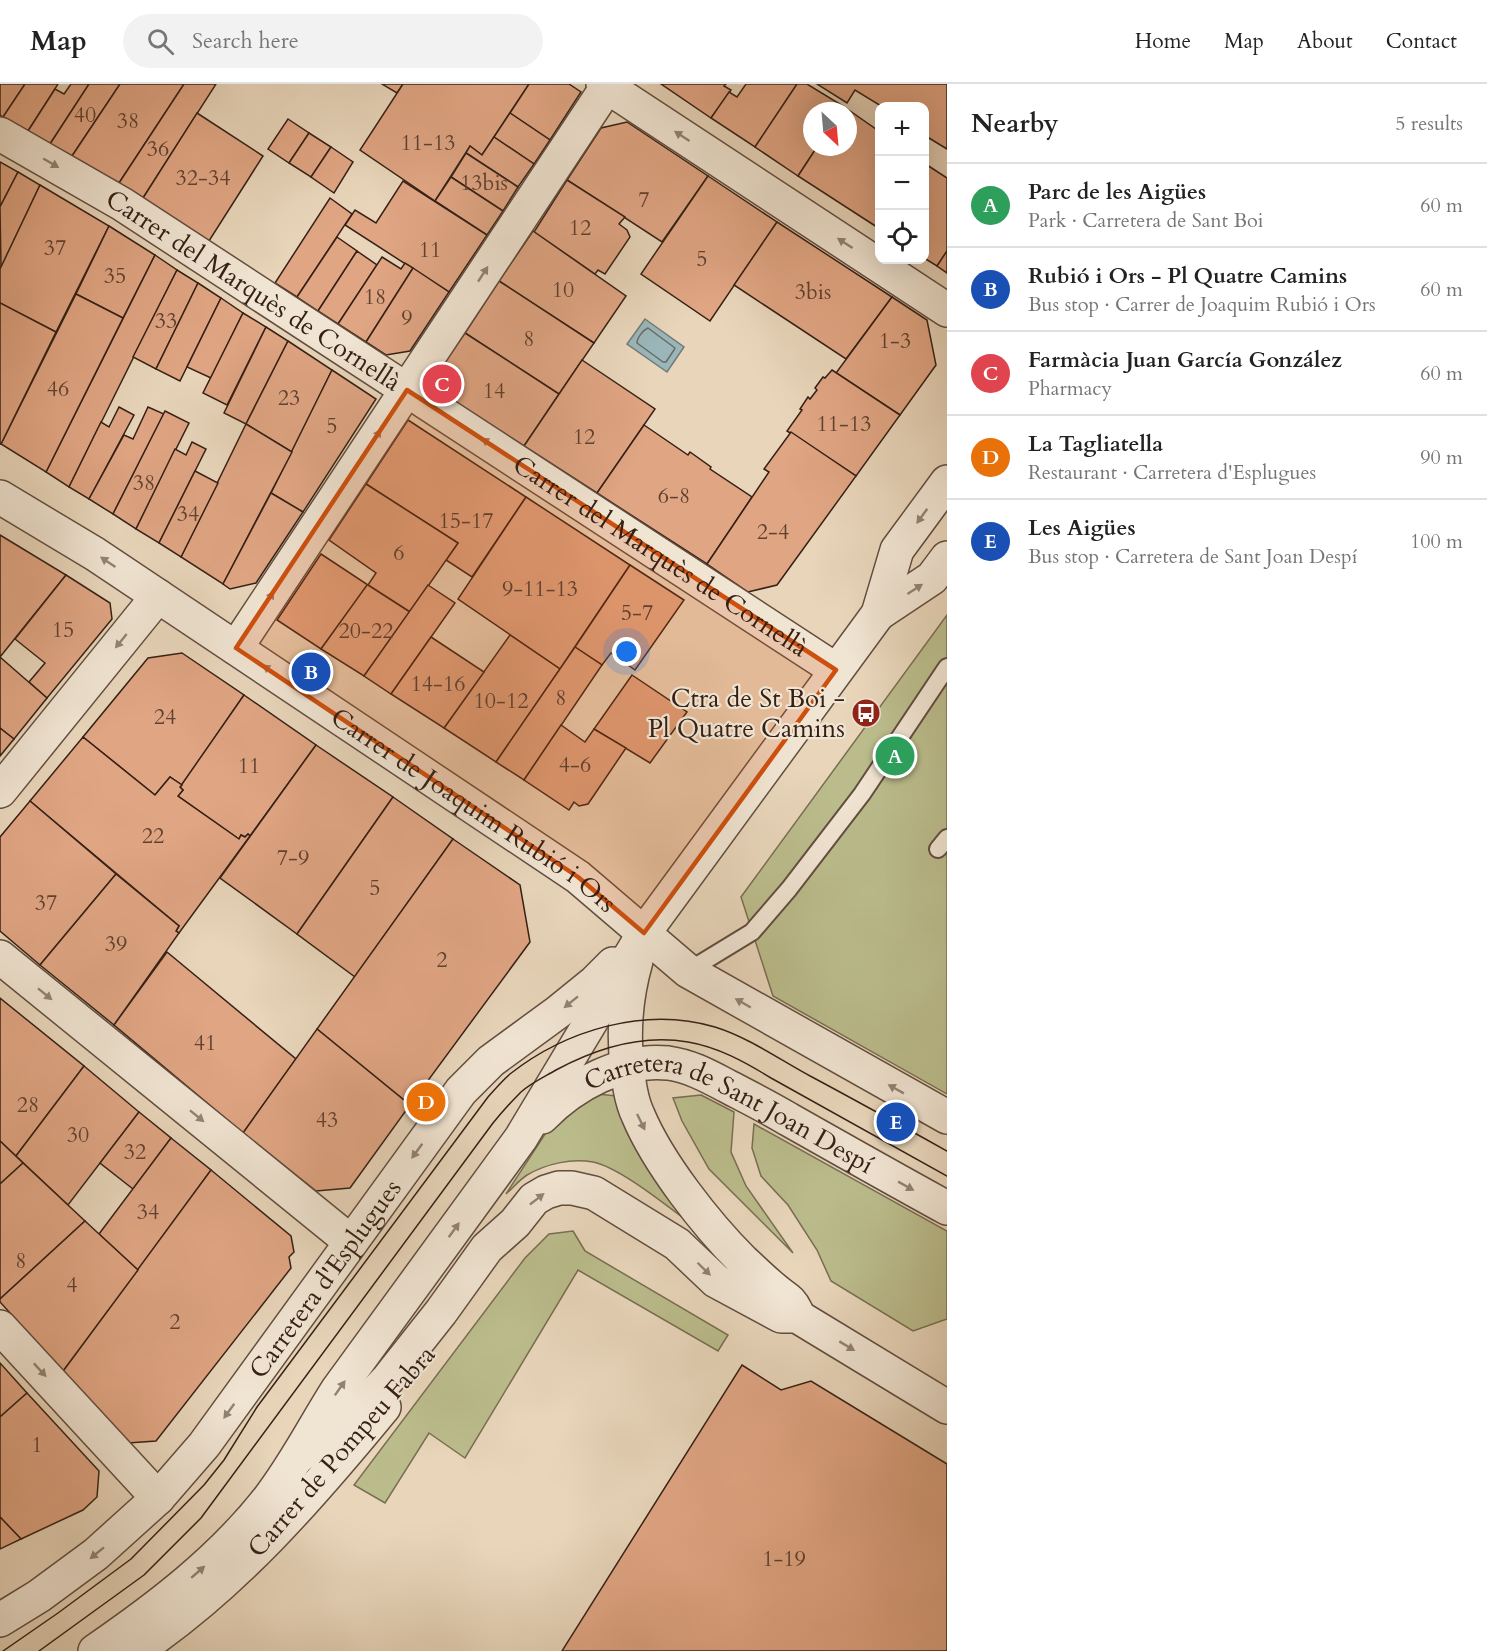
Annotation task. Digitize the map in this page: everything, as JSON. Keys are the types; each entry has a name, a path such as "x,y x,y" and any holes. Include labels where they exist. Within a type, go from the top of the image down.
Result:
{"street":[{"path":"236,648 606,85 947,310"},
{"name":"Carrer del Marquès de Cornellà","path":"0,134 122,204 836,670"},
{"path":"878,614 897,550 947,482"},
{"name":"Carrer de Joaquim Rubió i Ors","path":"0,497 95,554 578,877 644,933"},
{"path":"95,1651 153,1610 215,1557 249,1523 271,1496 299,1456 338,1389 521,1138 644,933 878,614 932,578 947,558"},
{"path":"0,791 158,596"},
{"path":"644,933 688,971 947,1117"},
{"path":"627,1066 624,1043 626,1012 630,982 644,933"},
{"name":"Carretera d'Esplugues","path":"0,1620 39,1596 96,1554 158,1498 204,1445 461,1091 491,1061 595,982 644,933"},
{"path":"0,957 351,1242"},
{"name":"Carretera de Sant Joan Despí","path":"521,1138 570,1093 598,1077 627,1066 646,1063 686,1066 755,1100 947,1208"},
{"name":"Carrer de Pompeu Fabra","path":"627,1066 629,1088 637,1114 675,1178 738,1256 775,1290 791,1301 798,1316"},
{"name":"Carrer de Pompeu Fabra","path":"299,1456 340,1425 369,1399 441,1312 488,1248 515,1223 534,1199 559,1188 572,1188 594,1193 677,1244 716,1281 781,1316 798,1316 947,1407"},
{"name":"Carrer de Pompeu Fabra","path":"136,1651 178,1621 235,1572 330,1472 427,1354 460,1310 500,1256 515,1223"},
{"path":"0,1327 158,1498"},
{"path":"128,1651 153,1610"}],"lane":[{"path":"688,971 752,932 789,889 862,794 947,667"}],"highlighted area":[{"path":"407,390 836,670 644,933 578,877 236,648"}],"green space":[{"path":"947,615 947,1094 773,996 741,897"},
{"path":"597,1094 617,1096 698,1229 618,1172 593,1162 567,1161 542,1168 524,1177 506,1194 547,1131 570,1110"},
{"path":"701,1095 734,1112 731,1152 746,1186 793,1253 709,1169 682,1121 673,1098"},
{"path":"754,1124 947,1231 947,1319 913,1331 831,1281 817,1250 788,1205 761,1176 752,1148"},
{"path":"573,1231 585,1251 728,1335 718,1351 578,1270 465,1458 429,1433 385,1503 354,1485 525,1258 549,1234"}],"water":[{"path":"645,319 684,347 667,372 627,344"}],"building":[{"path":"0,84 25,84 3,117 0,115"},
{"path":"25,84 58,84 28,131 3,117"},
{"path":"71,84 89,84 50,144 28,131 55,89 64,94"},
{"path":"89,84 120,84 72,156 50,144"},
{"path":"120,84 184,84 119,183 72,156"},
{"path":"184,84 216,84 143,198 119,183"},
{"path":"382,84 403,84 397,93"},
{"path":"403,84 529,84 482,155 470,146 435,201 360,150"},
{"path":"529,84 569,84 581,92 550,140 510,113"},
{"path":"661,84 726,84 724,86 731,90 711,118"},
{"path":"746,84 797,84 755,147 711,118 729,92 737,97"},
{"path":"797,84 807,84 836,102 803,102 803,156 811,156 798,176 755,147"},
{"path":"817,84 947,84 947,149 929,138 929,102 875,102 855,90 845,102"},
{"path":"197,113 263,156 209,241 143,198"},
{"path":"510,113 550,140 534,164 494,137"},
{"path":"857,116 875,128 875,226 798,176 811,156 857,156"},
{"path":"288,119 309,133 289,163 268,149"},
{"path":"627,122 708,176 662,242 567,180 601,128"},
{"path":"309,133 331,147 311,177 289,163"},
{"path":"494,137 534,164 518,187 466,153 470,146 482,155"},
{"path":"331,147 353,162 334,193 311,177"},
{"path":"466,153 518,187 503,211 451,177"},
{"path":"0,162 18,172 0,207"},
{"path":"929,166 947,178 947,251 937,266 929,261"},
{"path":"18,172 40,185 1,268 0,207"},
{"path":"708,176 777,222 710,321 641,274"},
{"path":"451,177 503,211 487,235 435,201"},
{"path":"567,180 625,217 619,224 627,230 630,237 605,274 598,270 595,274 534,232"},
{"path":"403,181 487,235 449,292 345,225 355,210 376,223"},
{"path":"40,185 109,226 56,332 0,303 0,269"},
{"path":"330,198 352,214 297,297 275,283"},
{"path":"777,222 892,297 846,359 734,285"},
{"path":"109,226 155,255 123,318 76,294"},
{"path":"533,231 626,296 594,343 499,281"},
{"path":"337,237 357,251 318,311 297,297"},
{"path":"357,251 377,265 338,324 318,311"},
{"path":"947,251 947,273 937,266"},
{"path":"155,255 177,270 69,487 46,472"},
{"path":"382,257 401,269 405,263 413,268 366,342 338,324"},
{"path":"413,268 449,292 410,351 386,355 366,342"},
{"path":"177,270 198,283 156,369 133,357"},
{"path":"499,281 594,343 559,394 465,333"},
{"path":"198,283 221,298 180,381 156,369"},
{"path":"76,294 123,318 46,472 1,444"},
{"path":"892,297 927,320 936,365 900,415 836,373"},
{"path":"221,298 243,313 211,378 187,367"},
{"path":"0,303 56,332 1,444 0,444"},
{"path":"243,313 266,327 227,405 203,393"},
{"path":"266,327 288,341 246,424 224,413"},
{"path":"465,333 559,394 524,446 429,385"},
{"path":"288,341 332,370 292,452 246,424"},
{"path":"582,360 655,409 597,493 524,446"},
{"path":"332,370 376,399 303,512 271,493"},
{"path":"832,370 900,415 856,476 787,431 808,397 810,399 823,377 825,378"},
{"path":"119,407 134,415 89,499 69,487 101,422 109,427"},
{"path":"148,407 164,414 113,514 89,499 124,435 133,439"},
{"path":"165,411 189,423 136,529 113,514"},
{"path":"408,420 526,497 472,577 446,560 458,543 366,484"},
{"path":"246,424 292,452 223,584 181,557"},
{"path":"644,425 688,455 690,452 711,467 710,469 752,497 707,564 597,493"},
{"path":"791,432 856,476 777,585 748,592 707,564 769,472 764,469"},
{"path":"192,442 206,449 159,543 136,529 175,449 186,455"},
{"path":"195,471 218,483 181,557 159,543"},
{"path":"366,484 458,543 410,612 368,585 376,573 329,540"},
{"path":"271,493 303,512 256,583 230,589 223,584"},
{"path":"526,497 630,565 560,669 458,599"},
{"path":"0,535 66,575 0,657"},
{"path":"321,554 368,585 321,649 277,620"},
{"path":"630,565 684,600 635,670 611,653 602,665 575,647"},
{"path":"66,575 110,603 112,619 47,698 29,682 45,663 15,639"},
{"path":"367,585 410,612 364,676 321,649"},
{"path":"428,585 455,603 391,694 364,676"},
{"path":"510,635 560,669 496,762 444,728"},
{"path":"431,637 484,672 444,728 391,694"},
{"path":"575,647 602,665 524,780 496,762"},
{"path":"182,653 244,695 182,785 170,777 155,795 83,737 148,658"},
{"path":"0,657 47,698 14,739 0,728"},
{"path":"632,675 687,712 650,763 594,729"},
{"path":"244,695 316,745 250,836 241,835 239,839 178,796 183,790 180,787"},
{"path":"561,725 585,742 594,729 626,748 588,804 579,806 574,802 569,810 524,780"},
{"path":"0,728 14,739 0,756"},
{"path":"83,737 155,795 170,777 182,785 180,787 183,790 178,796 239,839 241,835 250,836 179,933 176,931 179,926 30,801"},
{"path":"316,745 393,797 297,934 220,878"},
{"path":"393,797 453,839 355,977 297,934"},
{"path":"30,801 116,874 40,965 0,931 0,837"},
{"path":"453,839 520,885 530,942 410,1105 317,1029"},
{"path":"116,874 179,926 176,931 179,933 114,1025 40,965"},
{"path":"167,952 296,1059 243,1133 114,1025"},
{"path":"0,998 84,1066 16,1156 0,1141"},
{"path":"317,1029 410,1105 350,1188 316,1191 243,1133"},
{"path":"84,1066 139,1112 68,1205 16,1156"},
{"path":"139,1112 171,1138 133,1189 100,1163"},
{"path":"171,1138 211,1170 138,1270 99,1234"},
{"path":"0,1141 23,1163 0,1184"},
{"path":"23,1163 85,1221 0,1299 0,1184"},
{"path":"211,1170 291,1236 294,1252 289,1257 291,1268 156,1441 128,1443 63,1371"},
{"path":"85,1221 138,1270 63,1371 0,1302 0,1299"},
{"path":"0,1363 27,1393 0,1417"},
{"path":"742,1365 781,1390 811,1381 947,1464 947,1651 562,1651"},
{"path":"27,1393 99,1471 97,1497 83,1510 21,1539 0,1517 0,1417"},
{"path":"0,1517 21,1539 0,1549"}],"tram line":[{"path":"3,1651 131,1559 204,1485 224,1460 257,1407 488,1097 510,1074 532,1058 556,1045 581,1034 634,1021 661,1019 688,1021 715,1027 753,1043 947,1151"},
{"path":"39,1651 144,1575 201,1518 493,1123 521,1092 571,1062 619,1045 636,1042 671,1040 699,1044 741,1061 947,1176"}],"place":[{"name":"Farmàcia Juan García González","path":"442,384"},
{"name":"Rubió i Ors - Pl Quatre Camins","path":"311,672"},
{"name":"Ctra de St Boi - Pl Quatre Camins","path":"866,713"},
{"name":"Parc de les Aigües","path":"895,756"},
{"name":"La Tagliatella","path":"426,1102"},
{"name":"Les Aigües","path":"896,1122"}]}
